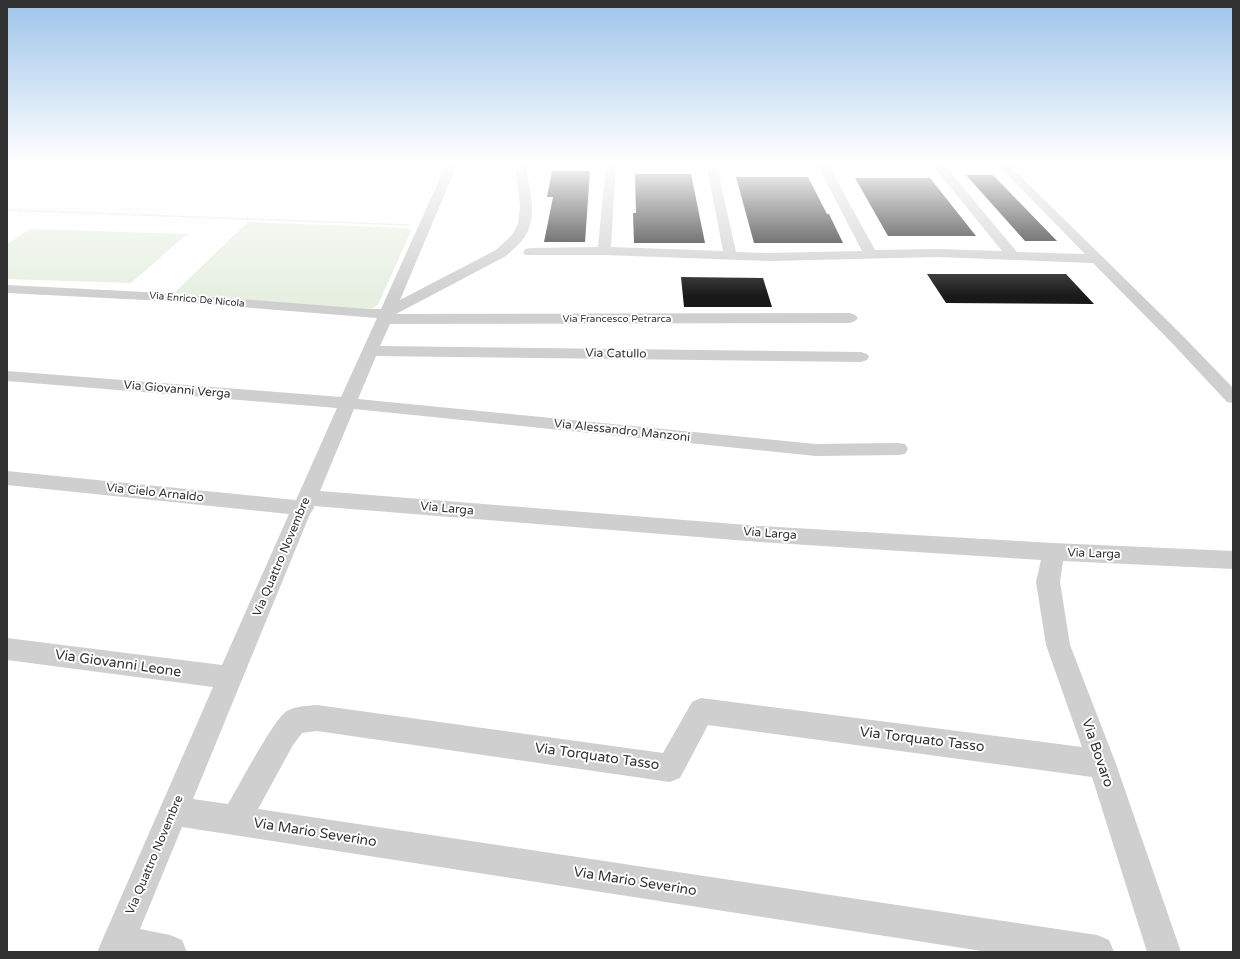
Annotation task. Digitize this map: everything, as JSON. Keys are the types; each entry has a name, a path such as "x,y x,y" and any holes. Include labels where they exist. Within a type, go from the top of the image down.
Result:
{"street":[{"name":"Via Quattro Novembre","path":"116,947 306,503 346,404 433,207"},
{"path":"386,316 500,253 516,240 523,230 526,207"},
{"path":"604,251 607,207"},
{"path":"720,207 730,255"},
{"path":"845,207 870,254"},
{"path":"972,207 1012,255"},
{"path":"1045,207 1178,340 1233,398"},
{"path":"530,252 604,251 769,257 938,253 1097,259"},
{"name":"Via Enrico De Nicola","path":"7,289 165,297 386,316"},
{"name":"Via Francesco Petrarca","path":"386,316 850,318"},
{"name":"Via Catullo","path":"370,351 861,357"},
{"name":"Via Giovanni Verga","path":"7,376 346,404"},
{"name":"Via Alessandro Manzoni","path":"346,404 816,450 898,449"},
{"name":"Via Cielo Arnaldo","path":"7,478 306,503"},
{"name":"Via Larga","path":"306,503 760,534 1053,552 1233,560"},
{"name":"Via Bovaro","path":"1053,552 1048,582 1058,645 1102,764 1164,952"},
{"name":"Via Giovanni Leone","path":"7,649 230,678"},
{"name":"Via Torquato Tasso","path":"235,821 283,736 295,721 317,718 670,768 701,711 1102,764"},
{"name":"Via Mario Severino","path":"174,811 1097,952"},
{"path":"116,947 170,952"}],"path":[{"path":"7,210 425,226"}],"green space":[{"path":"248,222 406,228 411,229 411,231 378,305 371,309 365,310 174,293"},
{"path":"30,229 187,234 131,283 7,279 7,244"}],"building":[{"path":"551,207 587,207 585,242 544,242"},
{"path":"636,207 698,207 705,243 634,243 633,213 636,213"},
{"path":"744,207 823,207 827,214 829,214 843,243 754,243"},
{"path":"871,207 953,207 976,236 888,236"},
{"path":"994,207 1024,207 1057,241 1025,241"},
{"path":"927,274 1066,274 1094,304 946,303"},
{"path":"681,277 763,278 772,307 684,307"}]}
